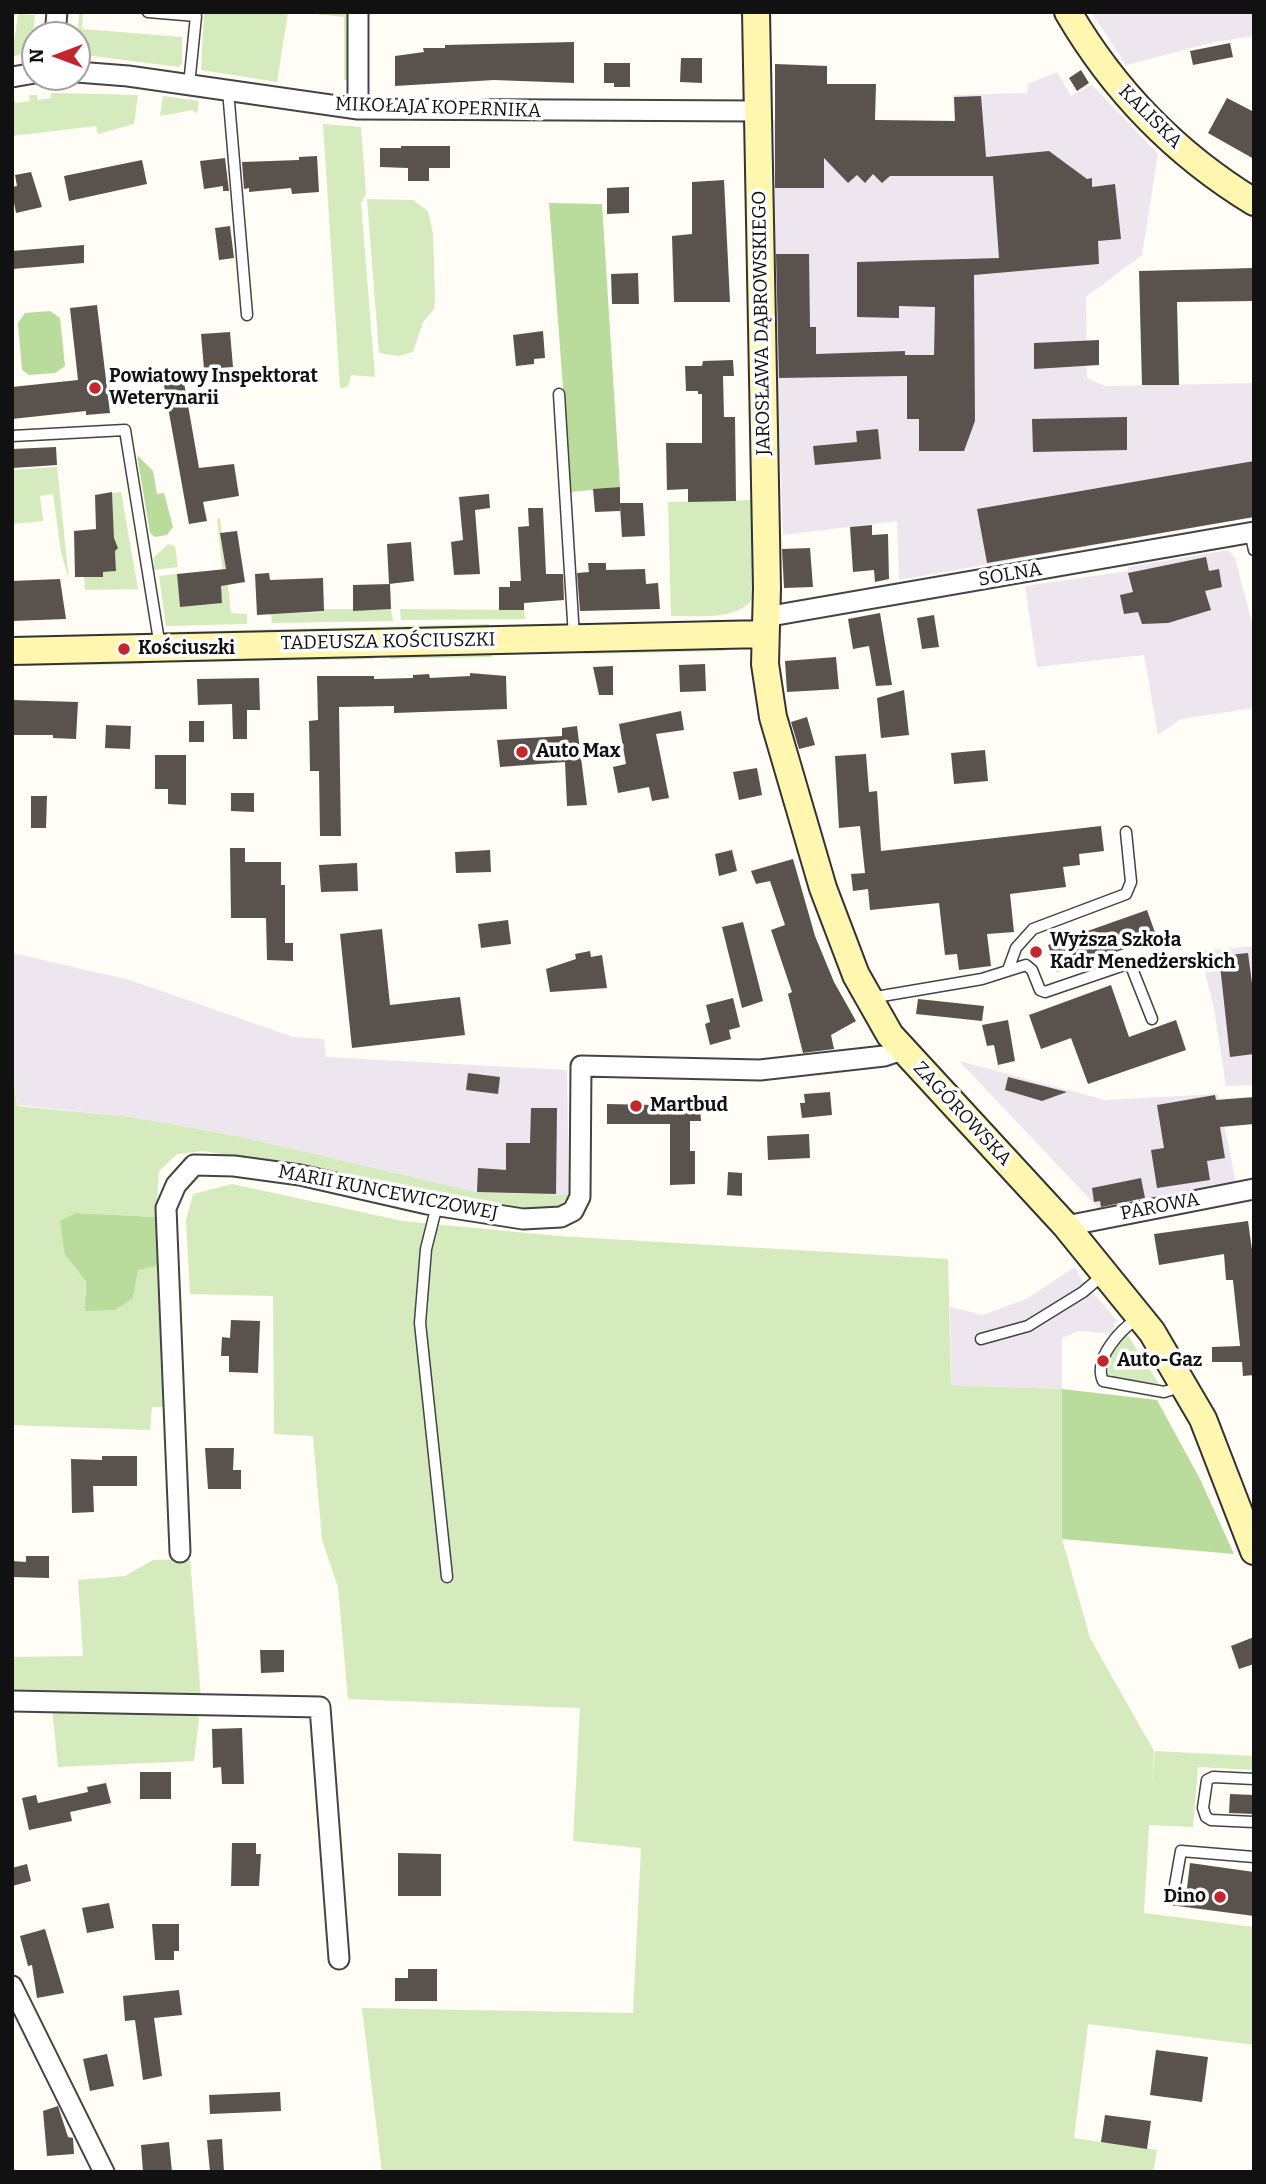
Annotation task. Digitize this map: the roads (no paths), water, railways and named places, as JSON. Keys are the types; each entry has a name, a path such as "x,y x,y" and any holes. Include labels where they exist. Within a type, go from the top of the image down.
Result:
{"street":[{"path":"358,12 358,109"},
{"name":"JAROSŁAWA DĄBROWSKIEGO","path":"757,12 765,625"},
{"name":"KALISKA","path":"1068,12 1109,75 1150,121 1203,167 1254,202"},
{"name":"MIKOŁAJA KOPERNIKA","path":"91,74 358,109 759,111"},
{"name":"SOLNA","path":"765,625 1252,538"},
{"name":"TADEUSZA KOŚCIUSZKI","path":"12,650 574,637 765,625"},
{"name":"ZAGÓROWSKA","path":"765,625 769,697 789,775 837,929 867,998 902,1050 1066,1226 1141,1317 1185,1385 1216,1450 1252,1540"},
{"name":"MARII KUNCEWICZOWEJ","path":"180,1552 166,1208 176,1185 194,1165 234,1166 300,1175 437,1205 523,1219 561,1217 573,1211 580,1197 581,1066 760,1070 884,1056 902,1050"},
{"name":"PAROWA","path":"1066,1226 1254,1189"},
{"path":"12,1700 320,1707 339,1959"},
{"path":"12,1986 104,2172"}],"lane":[{"path":"148,12 197,14 189,85"},
{"path":"228,90 247,315"},
{"path":"559,394 574,637"},
{"path":"12,436 125,430 160,648"},
{"path":"1008,970 1016,948 1033,929 1126,894 1131,882 1126,832"},
{"path":"867,998 982,979 1026,965 1032,970 1040,990 1045,992 1124,965 1131,966 1152,1019"},
{"path":"437,1205 426,1249 420,1323 447,1577"},
{"path":"981,1339 1028,1326 1083,1292 1106,1272"},
{"path":"1141,1317 1122,1328 1102,1360 1103,1381 1164,1392 1185,1385"},
{"path":"1254,1779 1213,1777 1207,1780 1203,1808 1206,1817 1211,1820 1254,1822"},
{"path":"1175,1885 1178,1854 1184,1850 1254,1857"}],"place":[{"name":"Powiatowy Inspektorat Weterynarii","path":"95,388"},
{"name":"Kościuszki","path":"124,649"},
{"name":"Auto Max","path":"522,752"},
{"name":"Wyższa Szkoła Kadr Menedżerskich","path":"1036,952"},
{"name":"Martbud","path":"636,1106"},
{"name":"Auto-Gaz","path":"1103,1361"},
{"name":"Dino","path":"1220,1897"}]}
